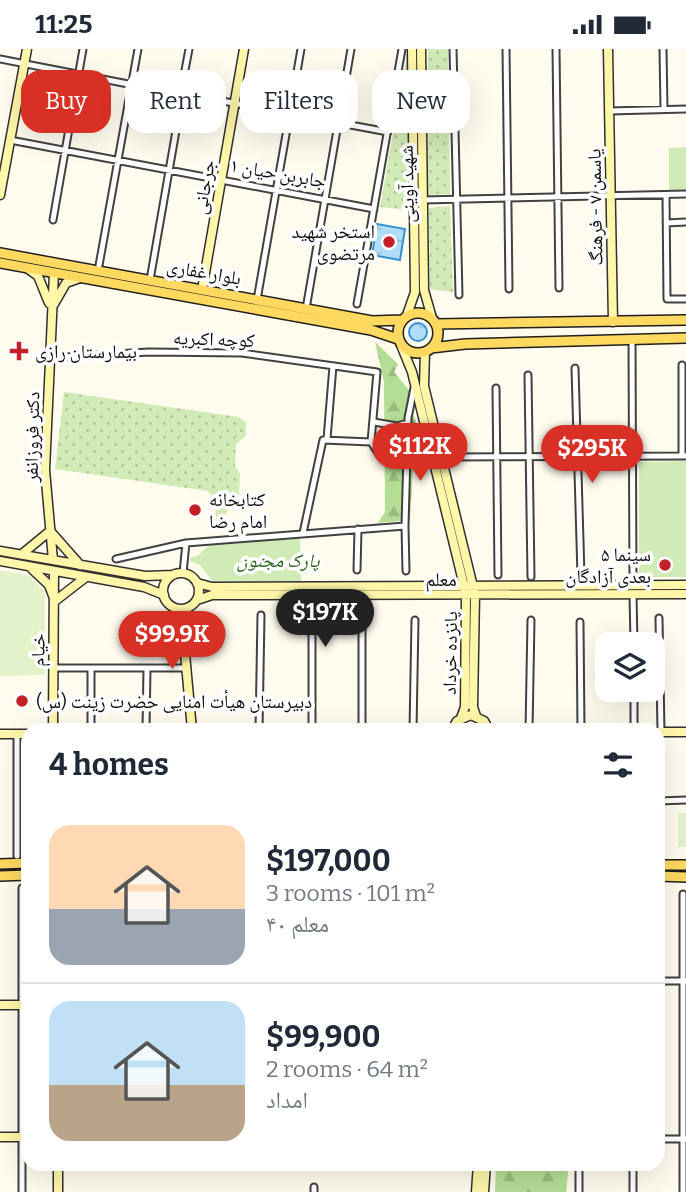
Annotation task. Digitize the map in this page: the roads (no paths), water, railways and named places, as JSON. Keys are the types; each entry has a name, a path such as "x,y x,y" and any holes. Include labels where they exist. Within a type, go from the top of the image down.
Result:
{"main road":[{"path":"0,194 27,49"},
{"name":"جرجانی","path":"202,290 244,49"},
{"name":"شهید آوینی","path":"405,318 415,292 412,49"},
{"name":"شهید آوینی","path":"421,49 425,290 434,321"},
{"name":"یاسمن ۷ - فرهنگ","path":"608,49 613,322"},
{"name":"بلوار غفاری","path":"0,253 372,321 405,318"},
{"name":"بلوار غفاری","path":"0,263 370,330 400,342"},
{"path":"27,268 42,283 51,313"},
{"name":"دکتر فروزانفر","path":"53,560 45,470 54,273"},
{"path":"51,313 66,283 74,278 82,278"},
{"path":"686,320 464,325 434,321 420,312 405,318 400,342 412,352 465,344 686,338"},
{"path":"428,350 438,334 434,321"},
{"path":"464,325 457,333 460,341 465,344"},
{"name":"پانزده خرداد","path":"400,342 415,385 469,590 465,707 461,717"},
{"name":"پانزده خرداد","path":"428,350 424,386 469,590 473,706 476,716"},
{"path":"22,554 50,531 80,565"},
{"path":"0,551 145,576 183,573 197,583 197,600 190,607 181,610 170,605 164,595 164,586 173,575"},
{"path":"0,562 144,587 164,595"},
{"path":"28,566 49,585 55,601 86,577"},
{"name":"خیام","path":"53,723 54,571"},
{"name":"معلم","path":"197,583 212,587 633,590 686,594"},
{"name":"معلم","path":"633,590 686,585"},
{"name":"معلم","path":"197,600 212,595 469,590"},
{"path":"181,610 191,723"},
{"path":"457,723 461,717 476,716 486,723"},
{"path":"665,732 686,732"},
{"path":"0,734 18,734"},
{"path":"0,864 21,863"},
{"path":"665,865 686,865"},
{"path":"0,876 21,875"},
{"path":"665,876 686,877"},
{"path":"0,1005 21,1005"},
{"path":"0,1137 21,1137"},
{"path":"58,1171 58,1192"},
{"path":"479,1171 480,1189"},
{"path":"480,1189 484,1171"}],"street":[{"path":"79,70 83,49"},
{"path":"134,70 138,49"},
{"path":"185,70 189,49"},
{"path":"296,70 300,49"},
{"path":"347,70 351,49"},
{"path":"398,70 402,49"},
{"path":"453,49 459,295"},
{"path":"506,49 509,289"},
{"path":"556,49 559,288"},
{"path":"663,49 664,109"},
{"path":"0,59 51,70"},
{"path":"226,102 240,104"},
{"path":"609,111 686,109"},
{"path":"97,271 125,122"},
{"path":"53,220 68,133"},
{"path":"150,281 175,133"},
{"path":"257,300 286,133"},
{"path":"306,309 336,133"},
{"path":"357,304 388,133"},
{"name":"جابربن حیان ۱","path":"10,140 374,209"},
{"path":"423,200 686,194"},
{"path":"666,195 667,299 686,299"},
{"path":"666,223 686,222"},
{"path":"632,339 634,632"},
{"name":"کوچه اکبریه","path":"49,358 149,352 242,353 377,372 374,422"},
{"path":"441,457 684,456 682,365"},
{"path":"327,439 333,366"},
{"path":"575,369 581,576"},
{"path":"528,375 531,577"},
{"path":"406,571 408,423 415,385"},
{"path":"496,388 498,575"},
{"path":"380,456 371,442 374,422 397,426 408,423"},
{"path":"303,533 321,443 327,439 371,442"},
{"path":"116,559 186,543 405,526"},
{"path":"358,529 358,570"},
{"path":"183,573 186,543"},
{"path":"259,723 261,615"},
{"path":"659,618 659,723"},
{"path":"312,620 312,723"},
{"path":"529,723 531,620"},
{"path":"362,621 362,723"},
{"path":"414,723 415,621"},
{"path":"580,622 581,723"},
{"path":"54,668 186,668"},
{"path":"91,668 91,723"},
{"path":"145,723 147,668"},
{"path":"634,702 634,723"},
{"path":"17,856 18,734"},
{"path":"665,801 686,800"},
{"path":"683,894 683,1192"},
{"path":"665,981 685,981"},
{"path":"665,1139 685,1139"},
{"path":"22,1192 23,1171"},
{"path":"579,1171 579,1192"},
{"path":"633,1171 633,1192"}],"water":[{"name":"استخر شهید مرتضوی","path":"377,224 405,229 400,260 372,255"},
{"path":"418,323 424,326 427,332 424,338 418,341 412,338 409,332 412,326"}],"place":[{"name":"استخر شهید مرتضوی","path":"389,242"},
{"name":"بیمارستان رازی","path":"19,351"},
{"name":"کتابخانه امام رضا","path":"195,510"},
{"name":"سینما ۵ بعدی آزادگان","path":"665,565"},
{"name":"دبیرستان هیأت امنایی حضرت زینت (س)","path":"22,701"}],"park label":[{"name":"پارک مجنون","path":"278,560"}]}
